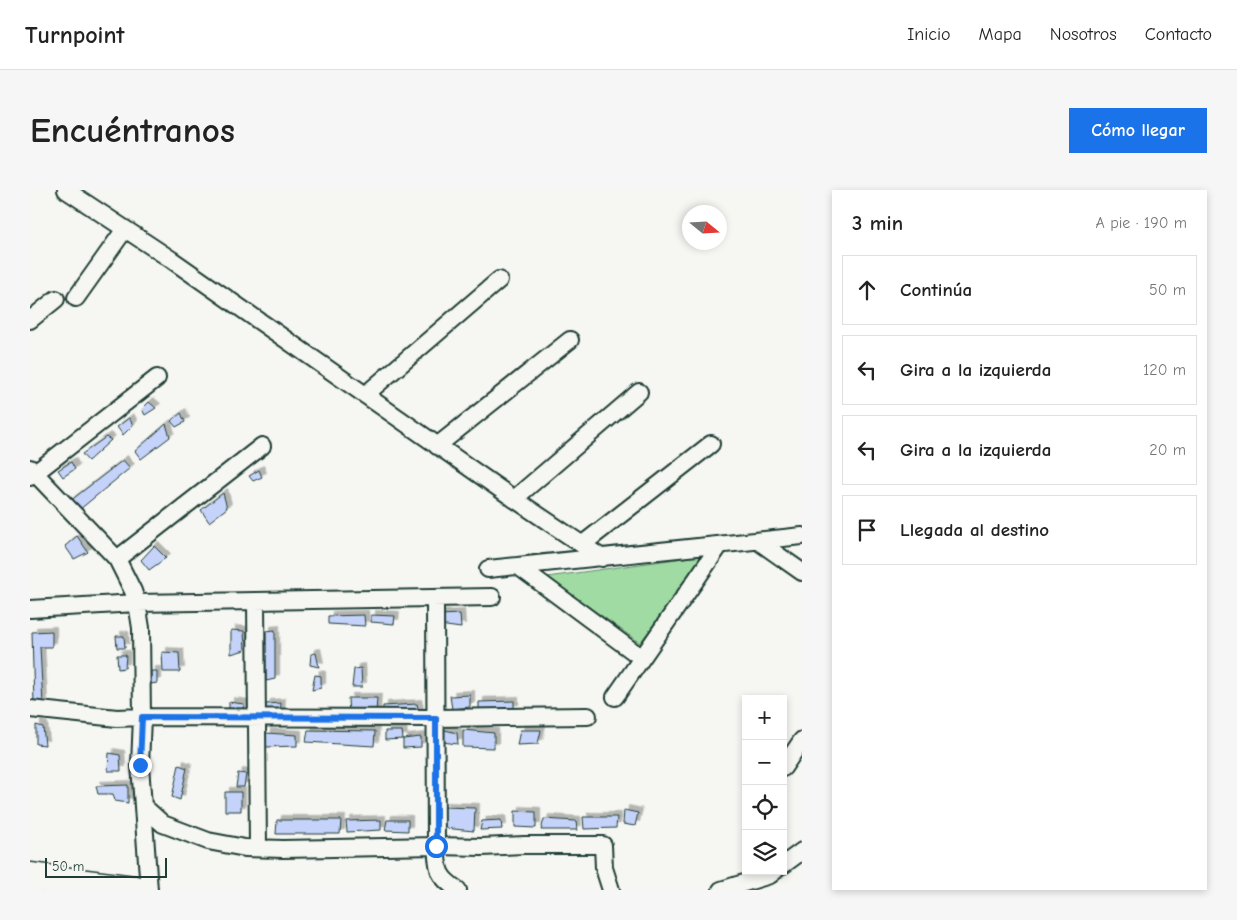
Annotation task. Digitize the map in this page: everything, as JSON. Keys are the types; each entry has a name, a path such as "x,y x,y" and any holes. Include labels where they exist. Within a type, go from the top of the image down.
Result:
{"highway":[{"path":"30,877 134,890"}],"street":[{"path":"66,190 172,260 437,446 602,558"},
{"path":"76,298 125,229"},
{"path":"365,395 499,280"},
{"path":"30,320 56,299"},
{"path":"437,446 570,340"},
{"path":"149,890 140,765 142,717 141,628 137,603 128,578 117,559 32,473 157,378"},
{"path":"514,499 639,392"},
{"path":"582,544 711,444"},
{"path":"117,559 262,446"},
{"path":"488,569 802,536"},
{"path":"758,541 802,572"},
{"path":"615,697 720,545"},
{"path":"518,566 642,658"},
{"path":"30,609 137,603 492,596"},
{"path":"435,598 436,846 438,869 443,878 458,890"},
{"path":"256,601 258,848"},
{"path":"30,709 117,718 588,716"},
{"path":"787,762 802,740"},
{"path":"143,806 163,824 190,835 227,845 258,848 603,845 604,868 612,890"},
{"path":"787,862 802,851"},
{"path":"721,890 770,875"}],"green space":[{"path":"705,555 640,643 547,577"}],"building":[{"path":"149,402 156,408 145,415 142,409"},
{"path":"181,413 185,422 176,427 171,421"},
{"path":"129,418 133,425 123,435 117,427"},
{"path":"166,424 170,437 141,459 135,451"},
{"path":"106,437 111,440 88,461 82,454"},
{"path":"123,460 130,468 79,510 70,501"},
{"path":"71,462 75,469 63,477 58,470"},
{"path":"259,470 262,477 253,481 249,476"},
{"path":"223,493 227,508 209,522 201,510"},
{"path":"77,536 88,552 74,559 65,546"},
{"path":"154,546 166,558 149,570 141,560"},
{"path":"460,614 461,628 439,625 440,615"},
{"path":"364,615 365,626 328,624 328,616"},
{"path":"371,615 395,616 394,624 371,622"},
{"path":"231,630 244,631 245,650 231,654"},
{"path":"275,630 275,679 266,681 266,631"},
{"path":"52,631 52,647 40,647 43,705 34,704 32,632"},
{"path":"116,636 124,636 125,648 117,648"},
{"path":"162,652 179,653 180,672 163,672"},
{"path":"316,653 319,667 310,665 311,654"},
{"path":"117,655 126,655 125,668 118,669"},
{"path":"361,668 362,687 352,687 354,669"},
{"path":"151,671 157,671 157,683 151,684"},
{"path":"315,675 321,676 321,688 312,690"},
{"path":"470,695 470,707 452,709 450,696"},
{"path":"348,698 377,698 376,713 349,714"},
{"path":"514,701 514,709 479,712 479,702"},
{"path":"229,702 244,704 242,712 229,712"},
{"path":"281,703 280,715 264,715 266,704"},
{"path":"417,704 419,713 383,714 383,706"},
{"path":"36,725 43,727 45,745 36,744"},
{"path":"441,729 457,733 458,744 442,742"},
{"path":"308,730 375,731 374,746 306,742"},
{"path":"463,730 494,733 494,748 463,747"},
{"path":"520,730 541,730 538,744 517,745"},
{"path":"385,731 402,731 403,739 385,740"},
{"path":"266,733 297,735 297,746 266,747"},
{"path":"421,737 421,747 403,748 403,739"},
{"path":"109,753 120,755 121,771 108,771"},
{"path":"179,765 187,768 180,800 172,797"},
{"path":"238,773 246,774 244,787 236,787"},
{"path":"128,785 128,803 115,801 113,794 98,794 96,786"},
{"path":"225,792 241,792 241,811 225,811"},
{"path":"443,807 475,808 474,831 443,828"},
{"path":"624,810 638,813 635,826 623,824"},
{"path":"515,811 536,812 536,828 515,827"},
{"path":"583,817 617,817 616,828 584,829"},
{"path":"544,819 576,821 577,830 541,830"},
{"path":"277,820 341,820 340,834 276,834"},
{"path":"381,820 381,830 347,832 346,821"},
{"path":"387,820 408,820 408,831 385,830"},
{"path":"501,820 502,829 480,830 482,821"}],"route":[{"path":"140,765 142,717 436,718 436,846"}]}
